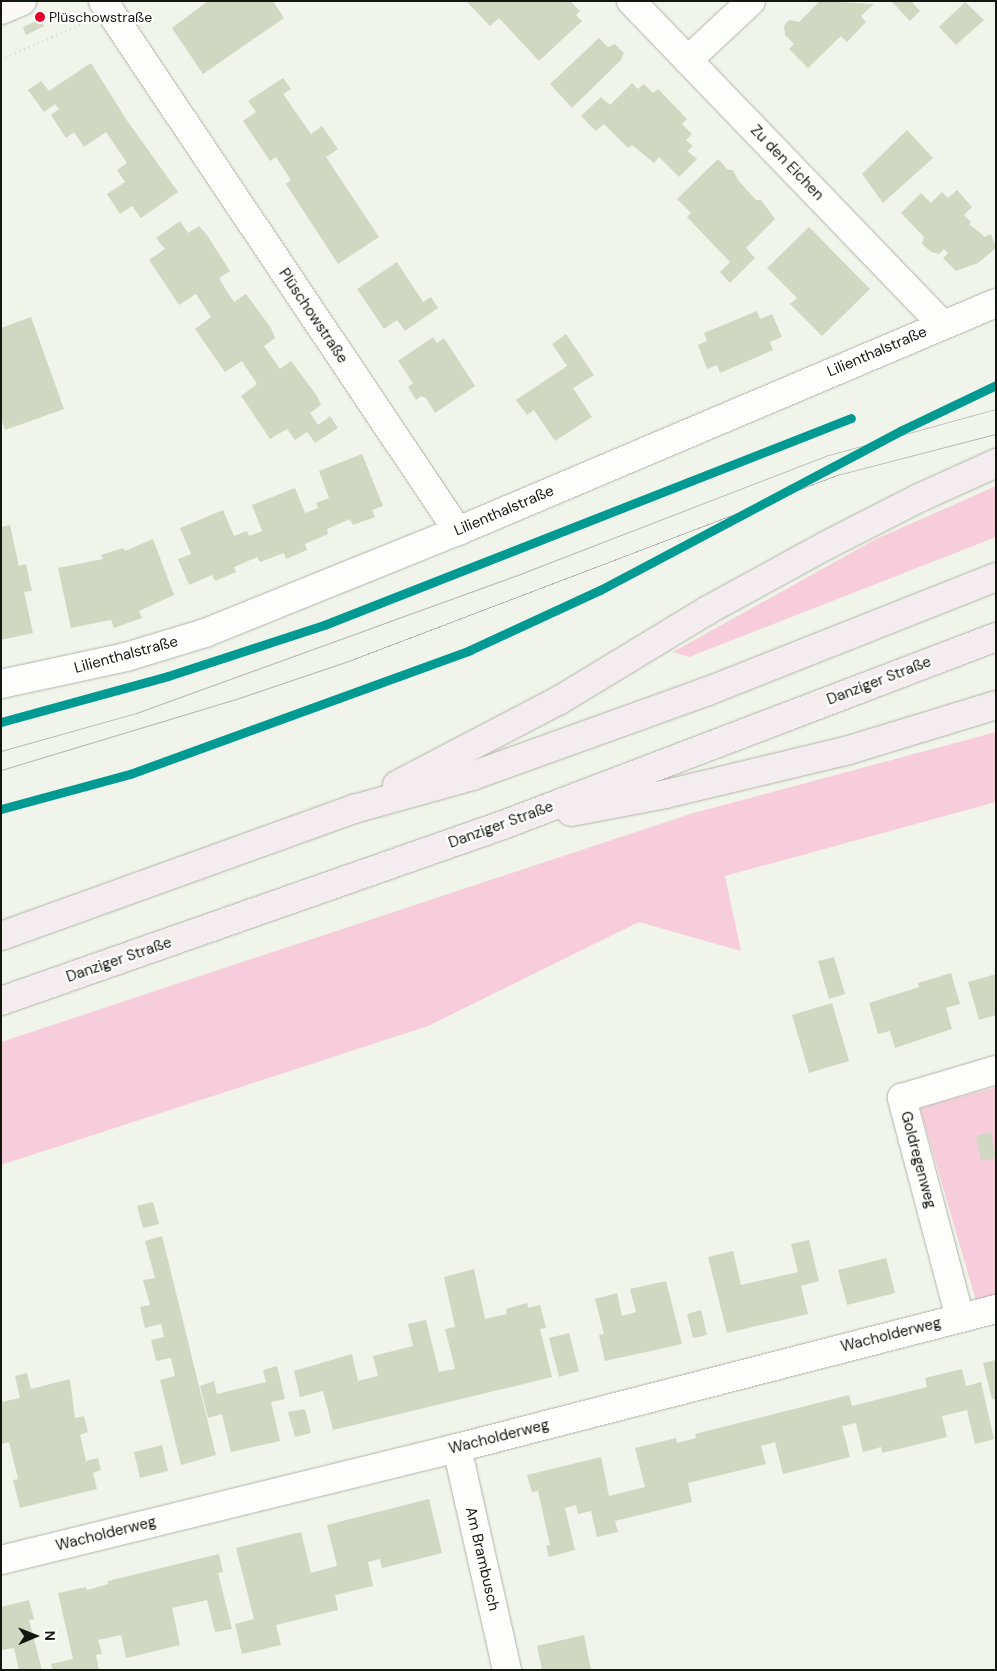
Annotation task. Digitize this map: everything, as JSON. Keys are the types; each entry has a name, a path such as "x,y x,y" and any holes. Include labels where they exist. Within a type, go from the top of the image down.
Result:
{"highway":[{"path":"354,809 558,701 708,610 825,546 927,494 996,463"},
{"path":"1,936 354,809 472,776 708,691 996,577"},
{"name":"Danziger Straße","path":"1,1001 503,826 996,637"},
{"path":"503,826 666,794 830,754 996,705"}],"main road":[{"path":"1,10 22,1"}],"street":[{"name":"Zu den Eichen","path":"631,1 942,324"},
{"path":"688,60 751,1"},
{"name":"Plüschowstraße","path":"105,6 458,531"},
{"name":"Lilienthalstraße","path":"1,684 126,658 206,633 458,531 942,324 996,304"},
{"name":"Goldregenweg","path":"960,1318 902,1098 996,1070"},
{"name":"Wacholderweg","path":"1,1560 457,1448 996,1309"},
{"name":"Am Brambusch","path":"457,1448 507,1670"}],"path":[{"path":"1,59 105,6"}],"shaded area":[{"path":"996,486 996,537 689,657 673,652 876,539"},
{"path":"996,732 996,802 725,876 741,951 639,922 428,1026 1,1165 1,1042 690,814"},
{"path":"996,1087 996,1296 976,1301 920,1108"}],"building":[{"path":"208,1 273,1 284,18 203,74 172,28"},
{"path":"466,1 570,1 580,11 576,15 582,21 539,61 499,18 490,26"},
{"path":"820,1 874,4 861,16 866,22 847,42 841,36 808,68 789,49 794,44 785,35 784,26 789,20 799,22"},
{"path":"891,1 911,1 920,11 910,21"},
{"path":"965,2 984,20 956,45 939,27"},
{"path":"41,19 44,26 26,35 23,27"},
{"path":"599,38 608,47 615,44 624,53 621,60 572,108 550,84"},
{"path":"91,63 126,119 178,192 141,218 132,206 120,214 107,194 125,182 117,170 127,163 106,132 84,147 74,132 66,138 51,115 59,109 55,104 44,112 28,90 41,81 49,91"},
{"path":"283,78 291,89 283,94 311,134 322,126 338,149 326,157 379,237 338,264 286,184 291,180 276,157 270,161 243,121 256,112 248,101"},
{"path":"632,83 638,89 644,84 653,93 658,89 687,119 682,124 692,134 686,140 693,146 687,151 697,159 679,177 659,157 654,163 632,145 628,148 604,124 596,131 581,116 601,97 610,105"},
{"path":"907,130 933,158 883,203 862,174"},
{"path":"718,159 728,170 733,170 738,180 756,200 761,200 775,219 746,248 755,258 730,283 720,272 730,262 687,217 691,213 677,199"},
{"path":"957,190 972,207 964,215 971,222 969,224 985,237 991,234 996,248 978,263 956,271 943,258 948,253 944,249 939,254 931,252 922,244 924,237 901,213 921,193 931,203 942,192 948,198"},
{"path":"180,221 188,233 199,226 207,235 230,271 219,278 234,302 246,294 271,328 275,338 264,346 280,369 291,361 317,396 321,405 310,413 318,425 330,416 338,428 315,443 307,432 295,440 287,429 270,439 241,396 257,384 242,361 225,372 195,329 211,317 196,294 179,305 149,260 165,249 156,238"},
{"path":"809,227 870,289 822,336 790,304 797,298 767,268"},
{"path":"397,262 423,302 431,297 438,308 405,331 397,320 384,329 357,289"},
{"path":"757,311 760,319 772,314 782,337 770,342 773,350 720,373 717,365 707,369 698,345 707,341 704,333"},
{"path":"31,317 64,409 5,430 1,418 1,328"},
{"path":"566,334 594,375 573,388 592,417 555,441 534,410 527,415 516,400 567,366 552,344"},
{"path":"433,337 437,343 444,338 475,386 435,413 426,398 421,396 416,400 408,387 413,383 398,361"},
{"path":"362,454 383,506 372,510 375,517 353,525 350,519 327,529 328,534 305,544 307,550 286,559 284,553 260,562 257,557 234,567 236,572 215,581 212,575 189,585 178,559 191,554 180,528 223,510 234,536 247,531 249,536 262,531 252,505 295,488 305,513 318,508 316,503 329,498 319,471"},
{"path":"10,525 19,566 26,564 32,591 24,592 33,633 1,640 1,527"},
{"path":"153,539 174,595 139,611 142,618 114,628 111,620 71,628 58,568 103,559 101,555 123,548 125,551"},
{"path":"834,957 845,994 829,999 818,961"},
{"path":"951,973 960,1004 946,1008 952,1029 895,1048 890,1031 878,1034 869,1003 919,987 918,983"},
{"path":"996,974 996,1015 979,1020 968,982"},
{"path":"832,1003 849,1061 809,1073 792,1015"},
{"path":"991,1132 996,1158 981,1161 976,1136"},
{"path":"153,1202 159,1224 143,1228 137,1206"},
{"path":"162,1236 216,1455 181,1465 160,1380 175,1376 171,1358 156,1361 151,1340 164,1337 161,1324 145,1328 140,1307 150,1305 143,1280 155,1278 145,1241"},
{"path":"809,1240 819,1281 801,1286 808,1314 727,1333 708,1257 733,1251 741,1285 798,1272 791,1244"},
{"path":"886,1258 895,1293 847,1305 838,1270"},
{"path":"474,1269 485,1319 507,1314 506,1309 527,1303 528,1308 540,1305 546,1328 540,1329 552,1377 333,1430 323,1391 300,1397 294,1371 352,1354 358,1381 378,1376 373,1356 413,1346 408,1324 426,1320 439,1372 455,1369 445,1329 455,1327 444,1277"},
{"path":"666,1281 682,1344 605,1361 599,1335 604,1334 595,1299 617,1293 622,1316 636,1312 630,1289"},
{"path":"701,1310 707,1335 693,1338 687,1314"},
{"path":"569,1333 579,1371 559,1377 549,1338"},
{"path":"996,1360 996,1399 992,1399 983,1363"},
{"path":"277,1366 285,1399 271,1402 280,1441 231,1452 222,1414 208,1418 200,1386 214,1381 217,1394 266,1382 263,1370"},
{"path":"962,1369 966,1386 981,1382 994,1439 975,1444 967,1410 942,1416 947,1437 882,1453 881,1447 863,1452 856,1423 842,1426 850,1457 783,1474 775,1442 761,1446 766,1464 688,1483 692,1502 615,1521 618,1532 597,1537 591,1511 578,1514 576,1505 565,1508 575,1550 549,1557 546,1546 550,1545 538,1491 532,1492 527,1475 601,1457 609,1496 645,1487 635,1448 676,1438 677,1443 696,1438 695,1434 849,1395 852,1406 927,1387 925,1378"},
{"path":"27,1373 31,1389 70,1379 75,1418 84,1416 88,1432 80,1435 86,1461 98,1458 101,1470 93,1473 97,1489 20,1508 13,1480 18,1479 9,1442 1,1444 1,1402 20,1398 15,1376"},
{"path":"305,1409 311,1433 295,1437 288,1412"},
{"path":"162,1445 168,1471 140,1478 134,1452"},
{"path":"429,1499 442,1553 382,1568 380,1559 368,1562 373,1586 335,1595 338,1610 276,1625 281,1645 242,1654 235,1624 254,1619 236,1548 301,1532 311,1573 337,1566 327,1525"},
{"path":"219,1554 223,1572 218,1573 232,1629 215,1632 207,1600 172,1608 180,1645 126,1658 121,1635 98,1640 102,1654 96,1655 99,1670 53,1670 51,1664 73,1659 58,1593 86,1587 87,1590 108,1584 108,1581"},
{"path":"29,1600 34,1619 29,1620 42,1670 19,1670 14,1648 1,1650 1,1607"},
{"path":"584,1635 591,1670 542,1670 537,1646"}],"tram line":[{"path":"1,751 136,713 525,572 825,456 996,409"},
{"path":"1,770 239,698 351,660 837,475 996,434"}],"transit line":[{"path":"1,809 130,774 470,650 600,590 900,431 996,385"},
{"path":"1,722 168,676 324,625 851,418"}],"place":[{"name":"Plüschowstraße","path":"40,17"}]}
